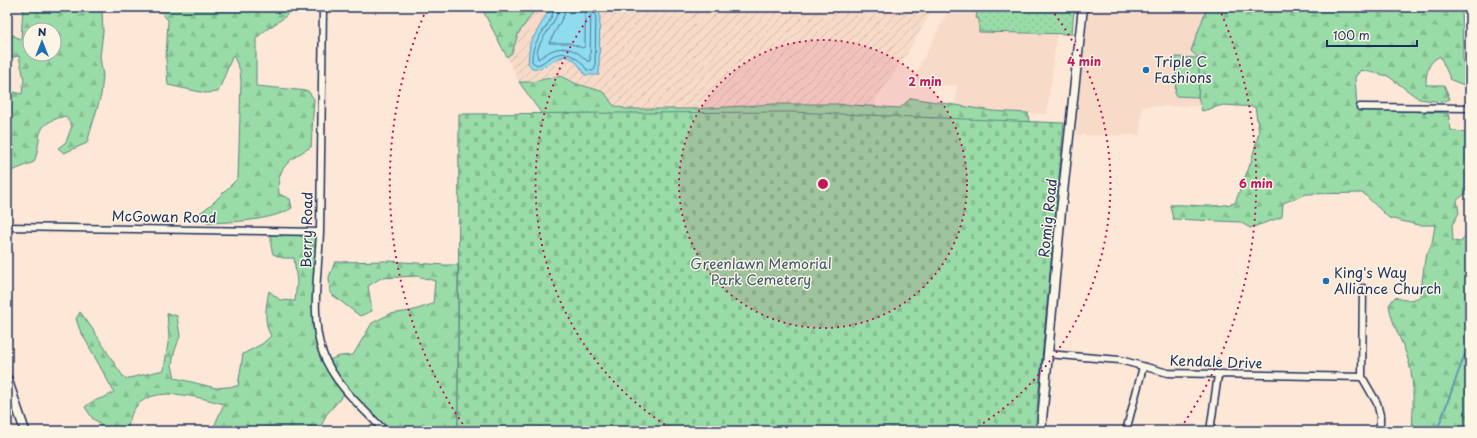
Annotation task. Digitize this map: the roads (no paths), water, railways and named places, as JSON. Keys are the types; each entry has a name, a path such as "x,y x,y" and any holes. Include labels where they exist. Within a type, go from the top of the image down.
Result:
{"street":[{"name":"Berry Road","path":"323,7 317,329 321,350 341,384 385,431"},
{"name":"Romig Road","path":"1040,431 1083,7"},
{"path":"1360,107 1470,108"},
{"name":"McGowan Road","path":"7,227 320,232"},
{"path":"1363,288 1362,377 1377,403 1380,415 1380,431"},
{"name":"Kendale Drive","path":"1048,354 1120,360 1168,373 1362,377"},
{"path":"1126,431 1142,367"},
{"path":"1210,431 1218,375"},
{"path":"7,378 25,431"}],"water":[{"path":"551,7 600,7 599,75 585,75 577,64 570,58 558,58 539,68 532,68 528,63 530,43"}],"waterway":[{"path":"1437,431 1470,340"}],"place":[{"name":"Triple C Fashions","path":"1146,70"},
{"name":"King's Way Alliance Church","path":"1326,281"}],"park label":[{"name":"Greenlawn Memorial Park Cemetery","path":"761,272"}]}
